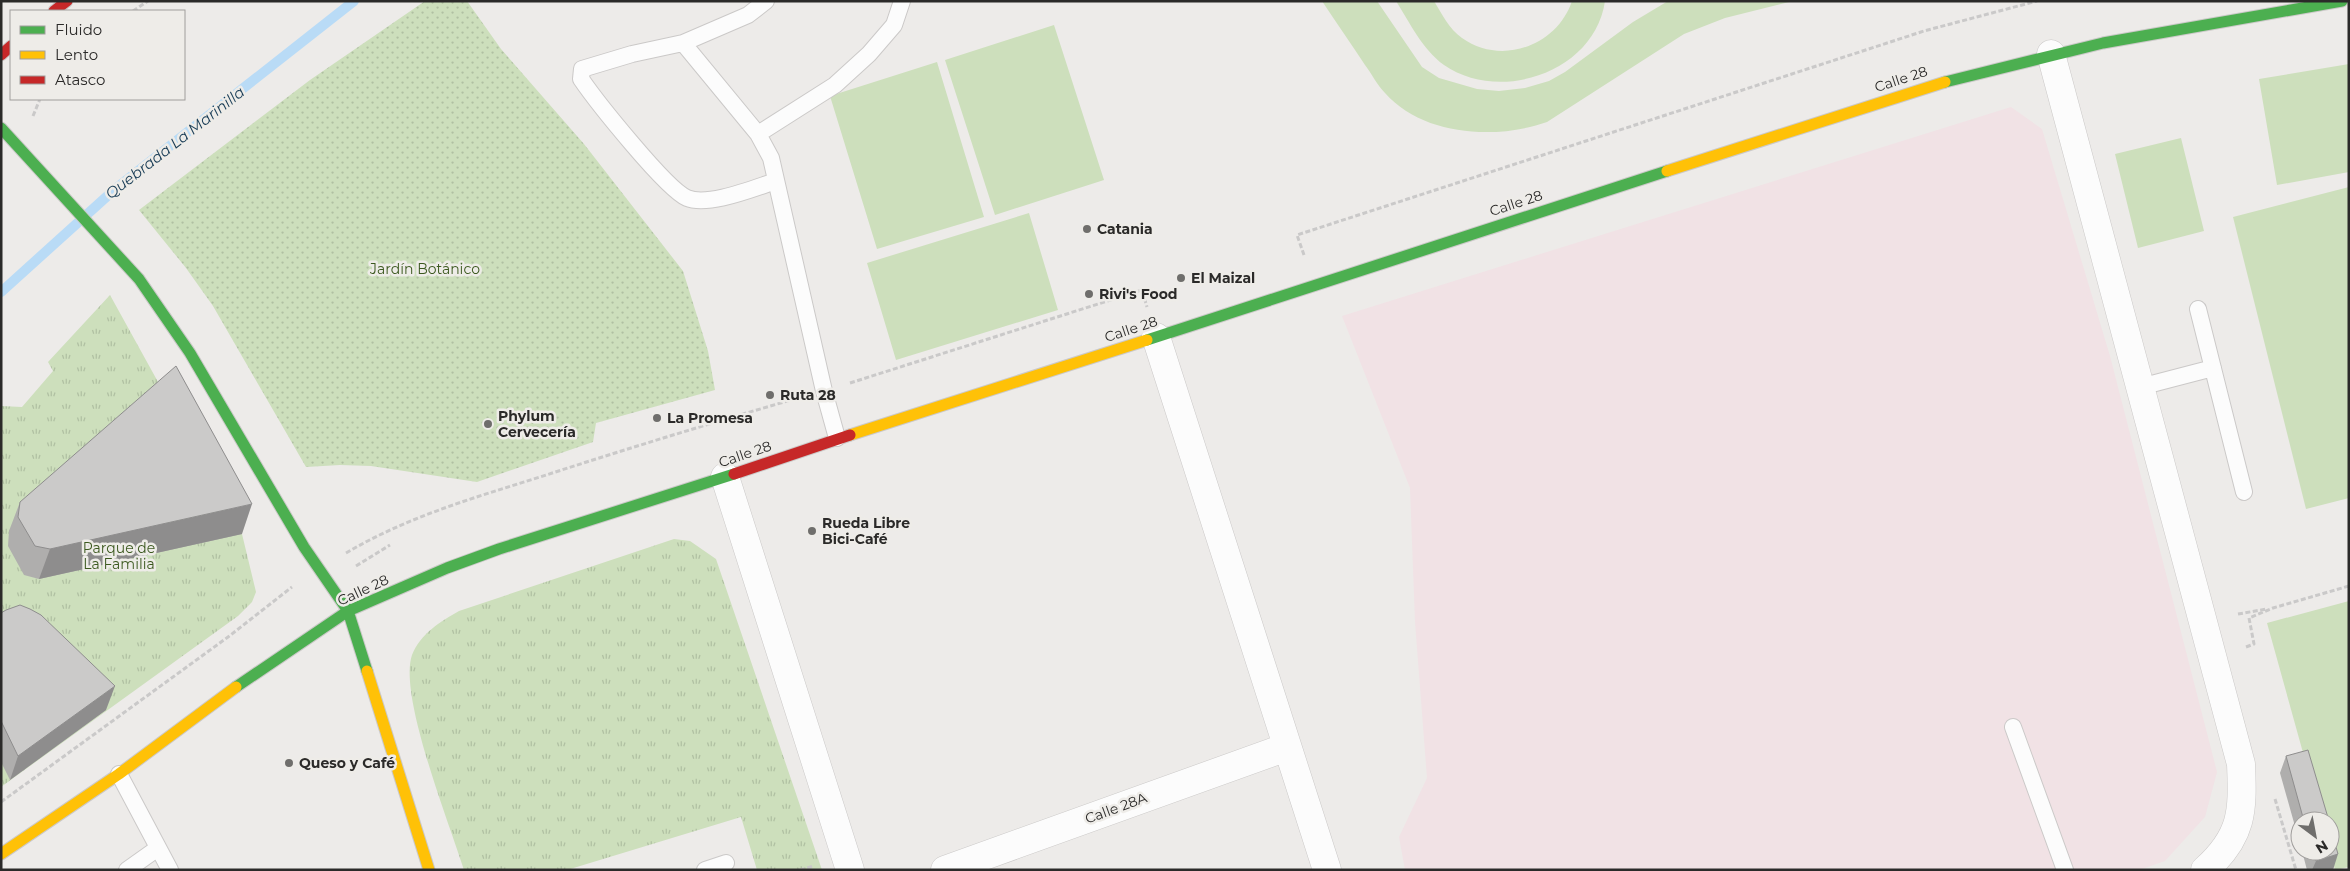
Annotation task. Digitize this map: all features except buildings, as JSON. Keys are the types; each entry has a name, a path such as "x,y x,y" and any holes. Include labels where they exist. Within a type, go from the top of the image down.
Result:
{"main road":[{"path":"55,10 67,1"},
{"name":"Calle 28","path":"1,854 118,774 203,710 348,612 448,568 499,549 725,477 837,438 1156,337 1313,284 1924,88 2051,54 2103,43 2342,1"},
{"path":"1,128 49,178 139,279 190,353 304,547 348,612 429,870"}],"street":[{"path":"2051,54 2241,764 2242,805 2234,836 2219,857 2205,870"},
{"path":"1156,337 1327,870"},
{"path":"725,477 850,870"},
{"name":"Calle 28A","path":"944,870 1287,747"}],"lane":[{"path":"766,1 748,16 684,43 632,54 582,69 581,79 668,184 687,198 707,200 776,181"},
{"path":"758,134 835,84 869,54 894,25 902,1"},
{"path":"684,43 758,134 770,158 824,391 837,438"},
{"path":"2198,309 2244,492"},
{"path":"2140,387 2213,368"},
{"path":"2014,727 2065,870"},
{"path":"118,774 170,870"},
{"path":"126,870 158,848"},
{"path":"705,870 726,863"}],"path":[{"path":"134,10 148,1"},
{"path":"1313,284 1298,235 1924,31 2036,1"},
{"path":"32,118 40,100"},
{"path":"370,539 430,512 691,429 824,391 1142,290 1156,337"},
{"path":"2238,614 2273,608 2349,586"},
{"path":"1,802 228,637 275,598"},
{"path":"2246,647 2254,644 2249,618 2273,608"},
{"path":"2275,798 2296,870"}],"shaded area":[{"path":"2011,107 2042,129 2110,356 2217,772 2205,817 2165,861 2139,870 1405,870 1399,837 1427,778 1415,622 1410,488 1342,316"}],"green space":[{"name":"Jardín Botánico","path":"425,1 467,1 501,49 584,144 683,271 708,351 715,390 596,423 593,442 477,482 371,466 306,467 213,306 186,268 139,210 310,80"},
{"path":"1322,1 1377,1 1422,67 1439,78 1477,89 1499,91 1525,88 1549,81 1565,72 1633,22 1668,1 1793,1 1725,18 1684,34 1547,122 1527,128 1483,132 1440,126 1419,118 1401,107 1379,87"},
{"path":"1396,1 1434,1 1450,26 1462,38 1477,46 1494,50 1510,50 1526,47 1541,40 1554,30 1565,17 1572,1 1605,1 1598,26 1584,46 1564,63 1542,74 1517,81 1491,81 1467,76 1436,59 1417,35"},
{"path":"1054,25 1104,180 995,215 945,60"},
{"path":"937,62 984,217 877,249 830,96"},
{"path":"2349,64 2349,172 2277,185 2259,79"},
{"path":"2181,138 2204,231 2138,248 2115,154"},
{"path":"2349,187 2349,498 2306,509 2233,217"},
{"path":"1029,213 1058,310 896,360 867,263"},
{"name":"Parque de La Familia","path":"110,295 242,534 256,592 252,602 238,616 1,787 1,406 22,407 53,371 48,362"},
{"path":"674,539 690,541 716,559 822,870 757,870 741,817 567,870 464,870 428,761 412,699 410,674 412,655 416,647 426,634 459,611"},
{"path":"2349,601 2349,867 2335,870 2333,861 2340,861 2340,811 2319,811 2267,623"}],"waterway":[{"name":"Quebrada La Marinilla","path":"1,292 114,190 354,1"}],"traffic: fast":[{"path":"1945,82 2103,43 2342,1"},
{"path":"1,128 139,279 190,353 304,547 348,611 367,671"},
{"path":"1147,340 1667,171"},
{"path":"236,687 348,611 447,568 499,549 734,474"}],"traffic: slow":[{"path":"1667,171 1945,82"},
{"path":"850,435 1147,340"},
{"path":"367,671 429,870"},
{"path":"1,854 119,774 236,687"}],"traffic: jam":[{"path":"55,10 67,1"},
{"path":"1,55 10,47"},
{"path":"734,474 850,435"}],"place":[{"name":"Catania","path":"1087,229"},
{"name":"El Maizal","path":"1181,278"},
{"name":"Rivi's Food","path":"1089,294"},
{"name":"Ruta 28","path":"770,395"},
{"name":"La Promesa","path":"657,418"},
{"name":"Phylum Cervecería","path":"488,424"},
{"name":"Rueda Libre Bici-Café","path":"812,531"},
{"name":"Queso y Café","path":"289,763"}]}
